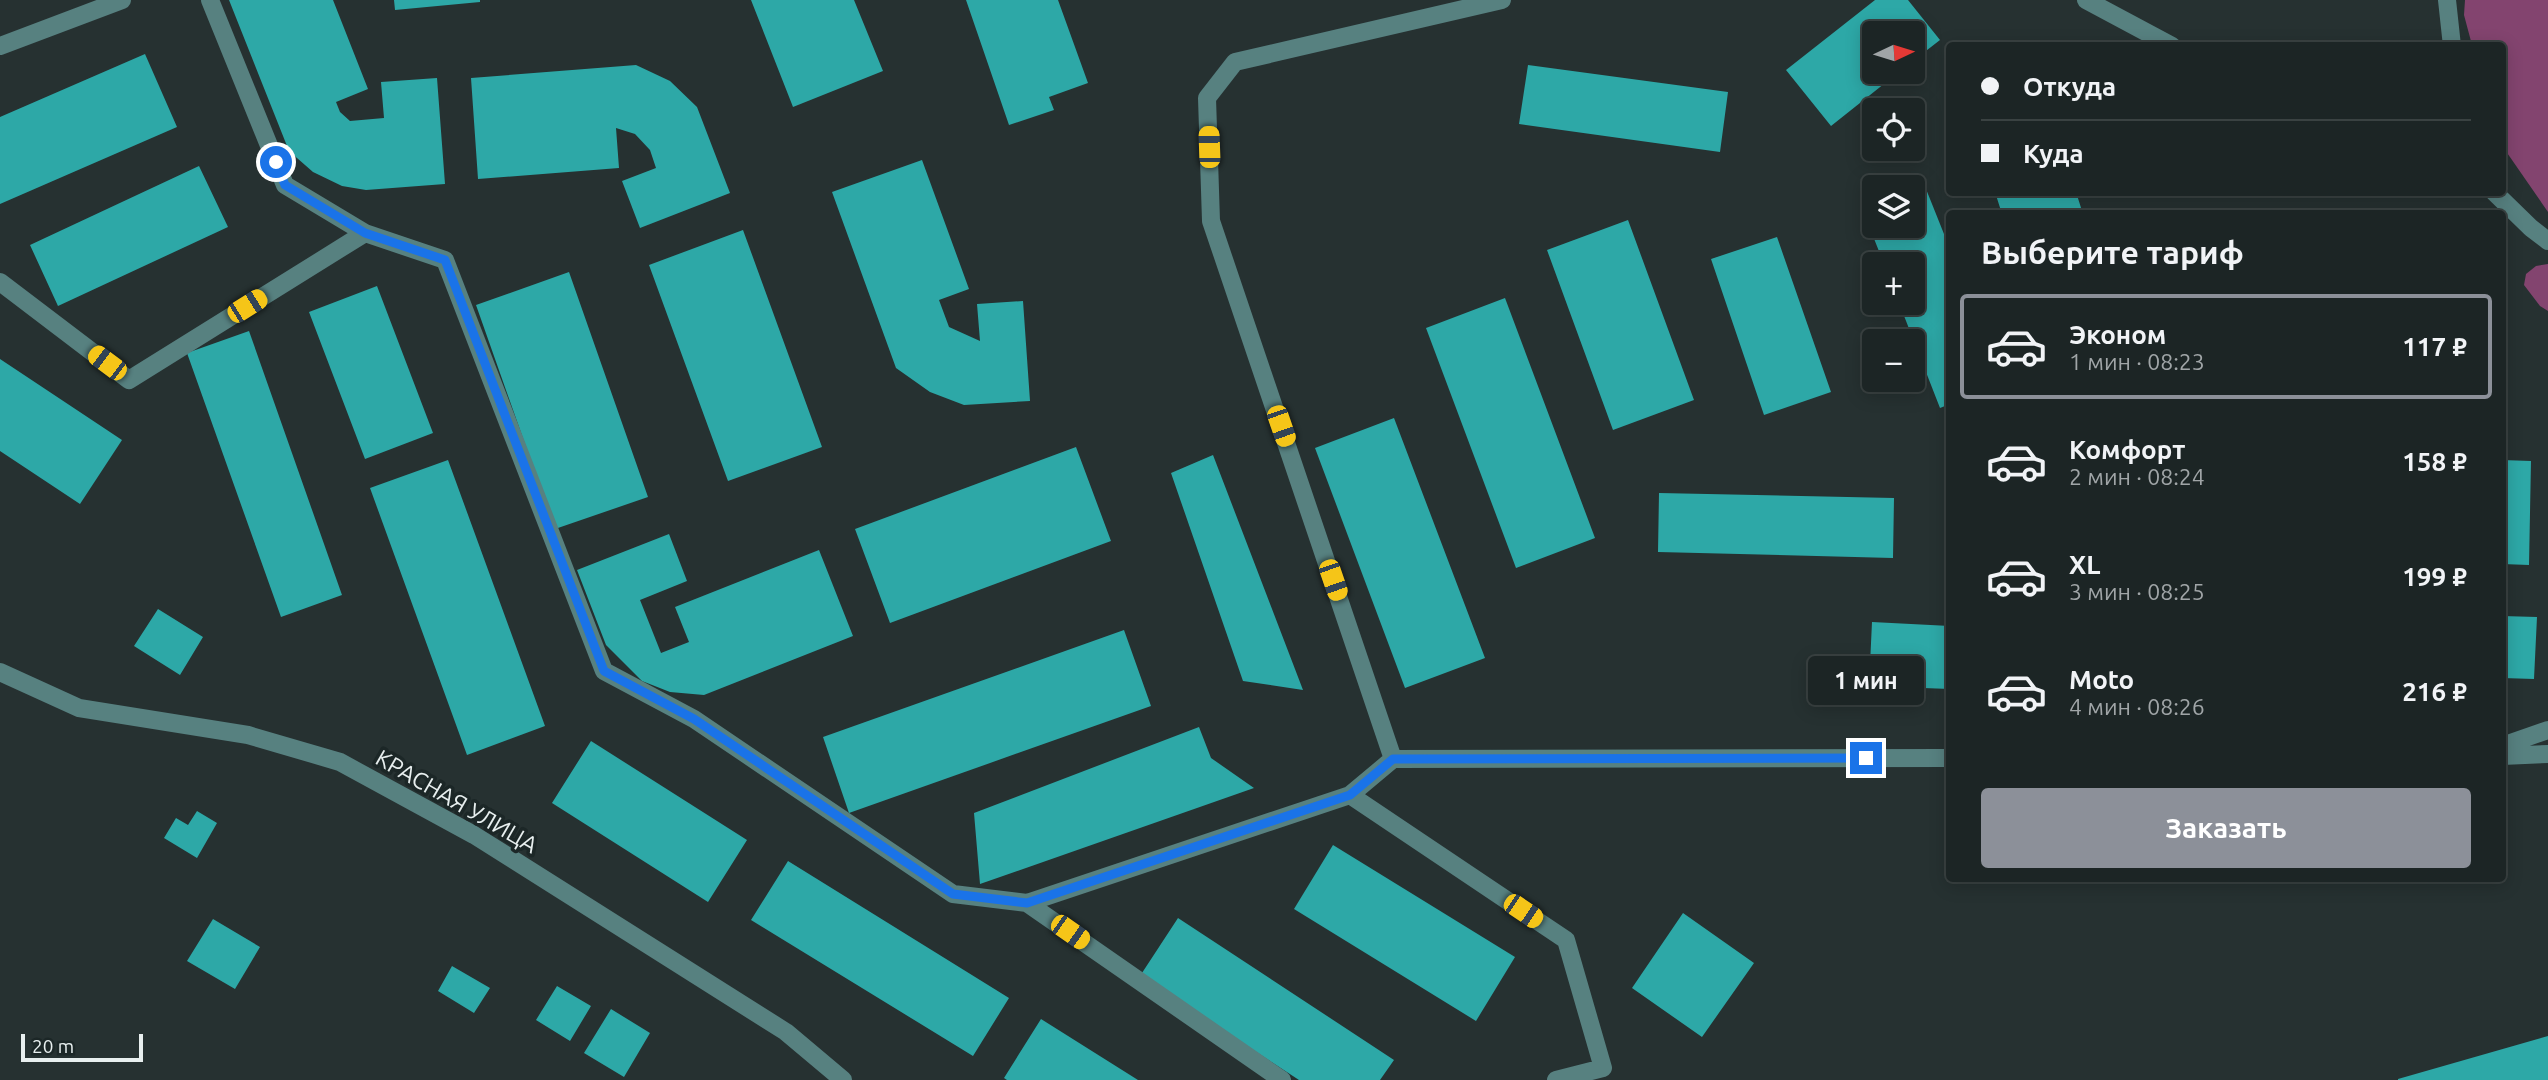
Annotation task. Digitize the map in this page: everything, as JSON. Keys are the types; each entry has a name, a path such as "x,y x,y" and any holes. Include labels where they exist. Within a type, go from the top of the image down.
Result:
{"street":[{"path":"0,46 122,0"},
{"path":"210,0 285,185 365,233 445,260 604,671 694,719 953,894 1027,903 1350,795 1393,759 1946,758"},
{"path":"1393,759 1211,221 1207,97 1235,62 1502,0"},
{"path":"2085,0 2164,42"},
{"path":"2447,0 2452,42"},
{"path":"2495,196 2548,241"},
{"path":"0,282 129,380 365,233"},
{"name":"КРАСНАЯ УЛИЦА","path":"0,672 79,708 248,735 340,761 474,835 774,1024 844,1080"},
{"path":"2506,745 2548,730"},
{"path":"2506,756 2548,754"},
{"path":"1350,795 1566,940 1603,1068 1556,1080"},
{"path":"1027,903 1282,1080"}],"shaded area":[{"path":"2465,0 2548,0 2548,212 2506,151 2506,42 2471,42 2464,15"},
{"path":"2548,264 2548,311 2540,306 2524,285 2526,274 2536,266"}],"building":[{"path":"229,0 333,0 368,89 336,102 340,112 350,121 384,118 381,82 437,78 445,184 366,190 342,186 313,172 289,151"},
{"path":"394,0 480,0 480,2 395,10"},
{"path":"751,0 854,0 883,71 793,107"},
{"path":"966,0 1058,0 1088,83 1049,97 1054,110 1009,125"},
{"path":"1875,0 1908,0 1925,21 1862,21 1862,84 1884,84 1866,98 1862,98 1862,101 1831,126 1786,70"},
{"path":"1925,21 1940,40 1925,52"},
{"path":"145,54 177,127 0,204 0,117"},
{"path":"636,65 670,81 697,107 730,193 640,228 622,181 656,168 650,150 635,134 616,128 619,168 478,179 471,78"},
{"path":"1528,65 1728,92 1720,152 1519,124"},
{"path":"922,160 969,289 939,300 949,327 980,341 977,304 1023,301 1030,401 964,405 930,392 896,368 832,192"},
{"path":"199,166 228,227 58,306 30,245"},
{"path":"1925,186 1946,239 1946,406 1940,408 1925,370 1925,329 1909,329 1904,315 1925,315 1925,252 1879,252 1874,238 1925,238"},
{"path":"1996,196 2077,196 2082,210 2001,210"},
{"path":"1628,220 1694,400 1613,430 1547,250"},
{"path":"743,230 822,447 728,481 649,265"},
{"path":"1777,237 1831,392 1764,415 1711,259"},
{"path":"569,272 648,497 555,529 476,305"},
{"path":"377,286 433,433 365,459 309,312"},
{"path":"1505,298 1595,538 1516,568 1426,328"},
{"path":"249,331 342,595 281,617 187,353"},
{"path":"0,359 122,440 80,504 0,451"},
{"path":"1394,418 1485,658 1405,688 1315,448"},
{"path":"1076,447 1111,541 890,623 855,529"},
{"path":"1213,455 1303,690 1243,681 1171,473"},
{"path":"448,460 545,726 467,755 370,488"},
{"path":"2506,460 2531,461 2529,565 2506,564"},
{"path":"1659,493 1894,498 1893,558 1658,552"},
{"path":"669,534 687,581 640,600 661,653 689,642 675,607 819,550 853,636 704,695 670,692 642,681 606,645 577,570"},
{"path":"158,609 203,637 180,675 134,646"},
{"path":"2506,616 2537,617 2534,679 2506,678"},
{"path":"1872,622 1946,626 1946,689 1869,686"},
{"path":"1124,630 1151,706 849,813 823,737"},
{"path":"1199,727 1211,758 1254,788 980,884 974,813"},
{"path":"591,741 747,840 708,902 552,803"},
{"path":"197,811 217,823 197,858 164,838 176,818 188,825"},
{"path":"1333,845 1515,957 1476,1021 1294,909"},
{"path":"788,861 1009,998 973,1056 751,920"},
{"path":"1683,913 1754,963 1702,1037 1632,988"},
{"path":"1178,918 1394,1060 1380,1080 1299,1080 1140,976"},
{"path":"213,919 260,947 235,989 187,961"},
{"path":"452,966 490,988 474,1013 438,991"},
{"path":"557,986 591,1006 570,1041 536,1020"},
{"path":"611,1009 650,1033 624,1077 584,1053"},
{"path":"1041,1019 1138,1080 1007,1080 1004,1078"},
{"path":"2548,1036 2548,1080 2398,1080 2398,1079"}],"route":[{"path":"276,162 285,185 365,233 445,260 604,671 694,719 953,894 1027,903 1350,795 1393,759 1866,758"}]}
